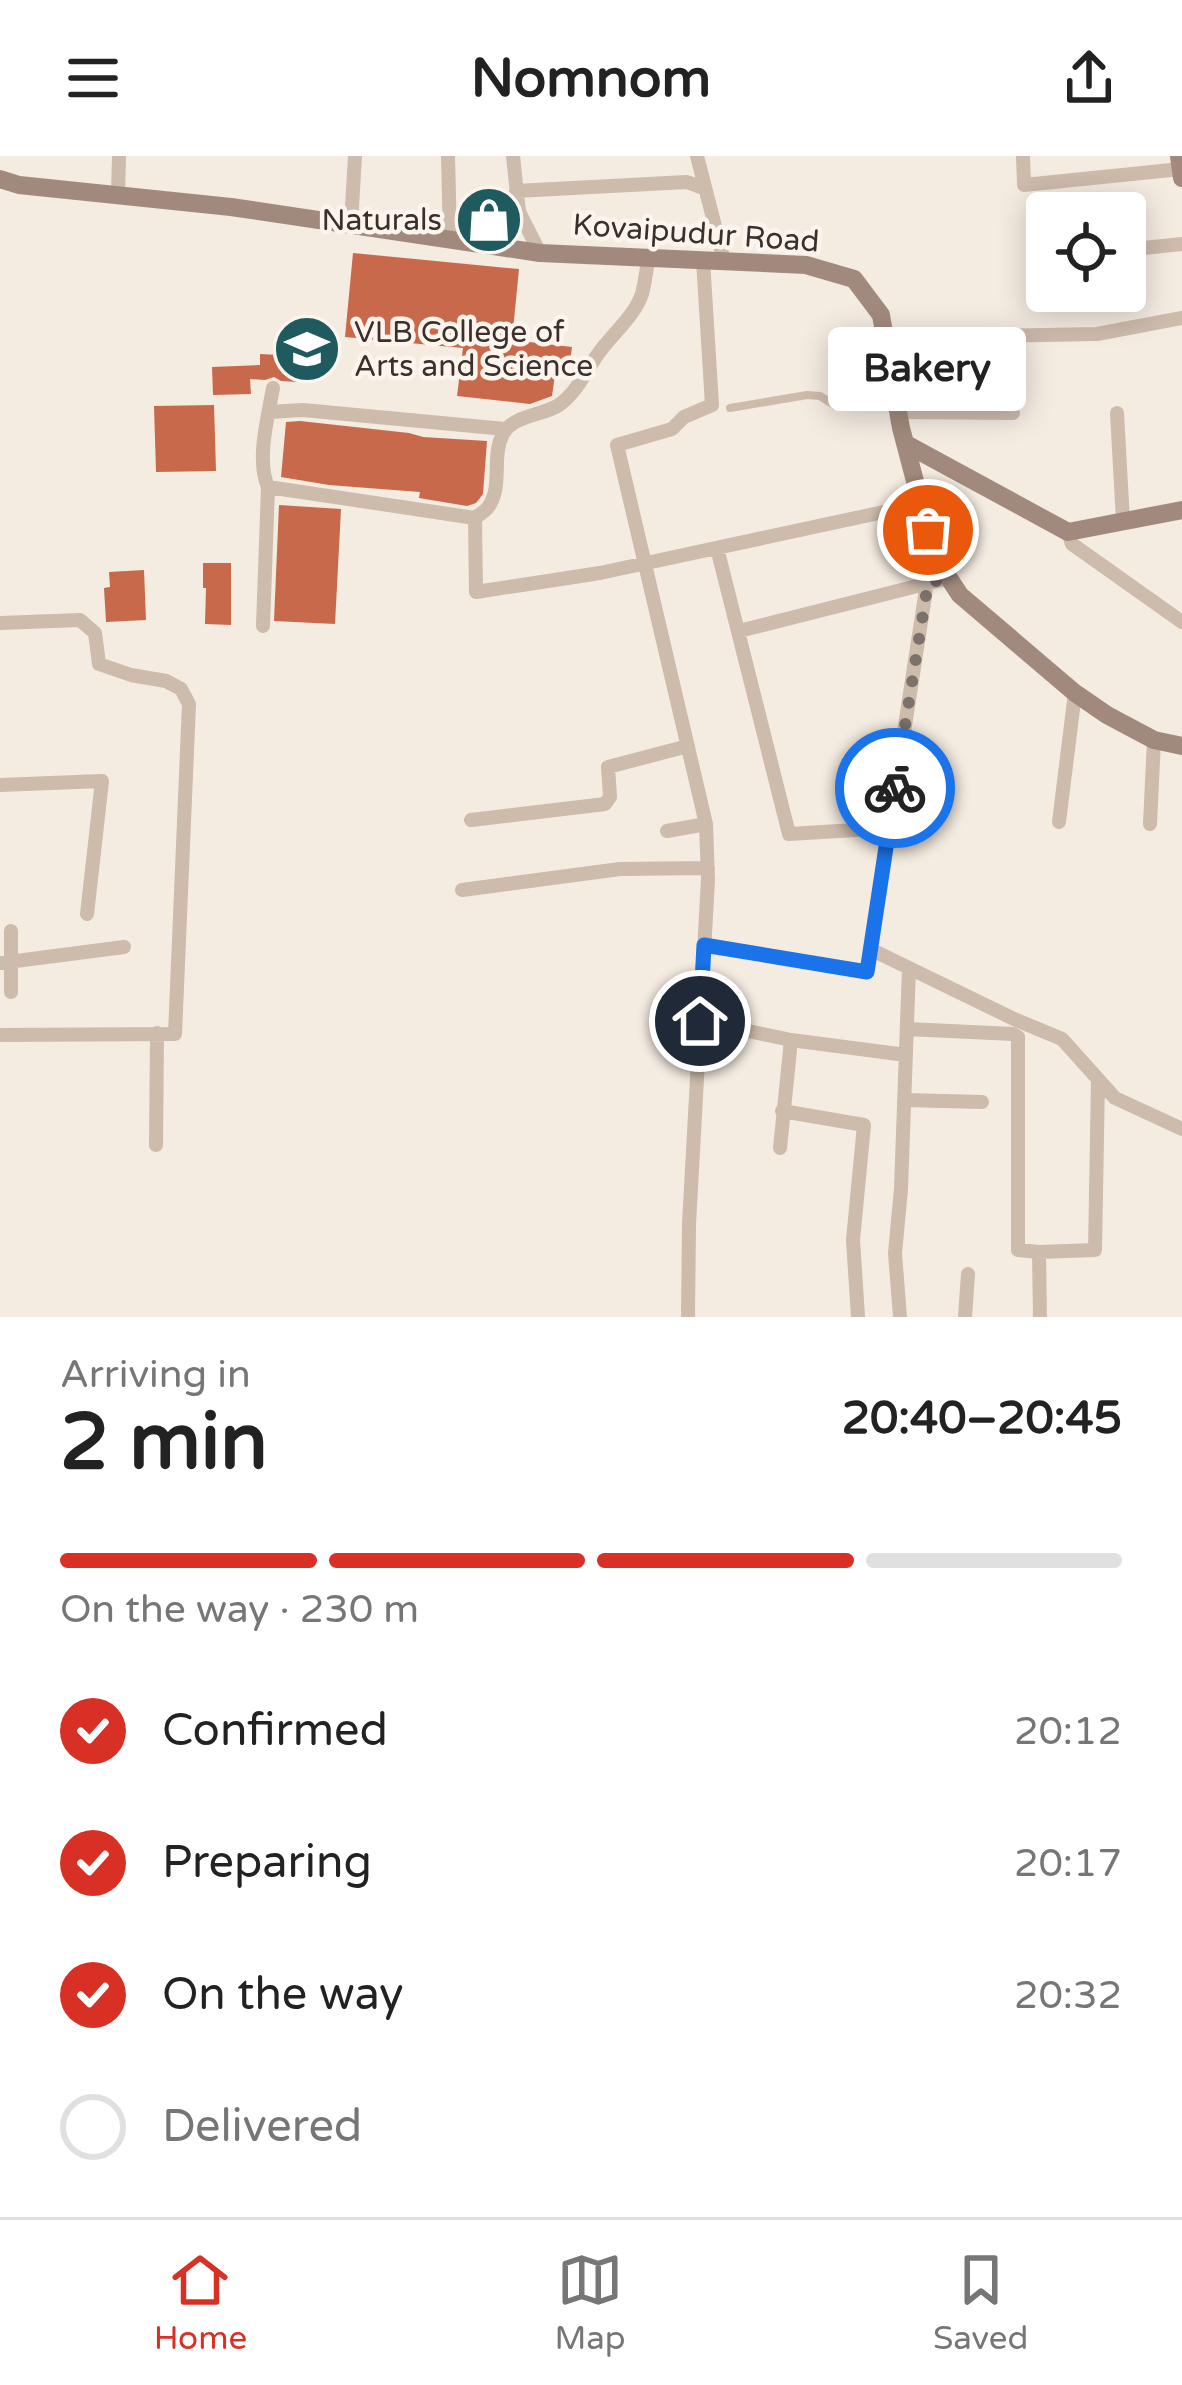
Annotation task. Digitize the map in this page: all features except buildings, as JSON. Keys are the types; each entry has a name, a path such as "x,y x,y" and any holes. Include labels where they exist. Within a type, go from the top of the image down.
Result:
{"main road":[{"path":"1179,156 1182,178"},
{"name":"Kovaipudur Road","path":"0,179 540,253 806,265 854,279 881,315 897,405 935,556 960,595 1107,715 1154,740 1182,746"},
{"path":"906,444 1068,532 1182,510"}],"street":[{"path":"118,195 119,156"},
{"path":"334,156 355,158 351,224"},
{"path":"448,156 450,238"},
{"path":"514,156 519,212 540,253"},
{"path":"688,1317 688,1224 708,868 706,824 617,445 672,429 684,417 712,405 713,261 697,156"},
{"path":"1023,156 1024,184 1181,169"},
{"path":"516,191 687,182 704,188"},
{"path":"1146,248 1182,244"},
{"path":"268,487 475,518 490,505 505,429 560,404 573,392 641,297 649,258"},
{"path":"885,338 1097,334 1182,318"},
{"path":"263,626 268,487 264,461 273,388"},
{"path":"897,405 1013,413"},
{"path":"269,412 303,410 505,429"},
{"path":"1117,413 1123,521"},
{"path":"475,518 476,592 646,563 921,505"},
{"path":"1068,532 1072,544 1182,622"},
{"path":"717,548 789,834 889,828"},
{"path":"739,631 949,578"},
{"path":"704,945 867,972 928,583"},
{"path":"0,623 80,620 95,633 99,664 166,681 181,689 189,704 175,1034 0,1035"},
{"path":"1058,822 1075,693"},
{"path":"1150,824 1154,740"},
{"path":"471,820 605,804 610,797 608,767 688,746"},
{"path":"0,785 102,781 87,914"},
{"path":"667,831 706,824"},
{"path":"463,890 620,869 708,868"},
{"path":"11,932 5,963 11,992"},
{"path":"5,963 124,947"},
{"path":"870,949 1062,1039 1114,1098 1182,1129"},
{"path":"900,1317 895,1253 909,968"},
{"path":"700,1021 791,1040 906,1055"},
{"path":"907,1029 1018,1037 1018,1250 1095,1250 1099,1080"},
{"path":"156,1144 157,1033"},
{"path":"780,1148 791,1040"},
{"path":"904,1100 982,1102"},
{"path":"782,1111 864,1125 853,1240 858,1317"},
{"path":"1039,1252 1040,1317"},
{"path":"965,1317 968,1274"}],"lane":[{"path":"730,408 807,395 820,396 836,406 897,405"}],"way so far":[{"path":"895,788 928,583 949,578 935,556 928,530"}],"place":[{"name":"Naturals","path":"489,220"},
{"name":"VLB College of Arts and Science","path":"307,349"},
{"name":"Bakery","path":"928,530"}],"route":[{"path":"700,1021 704,945 867,972 895,788"}]}
